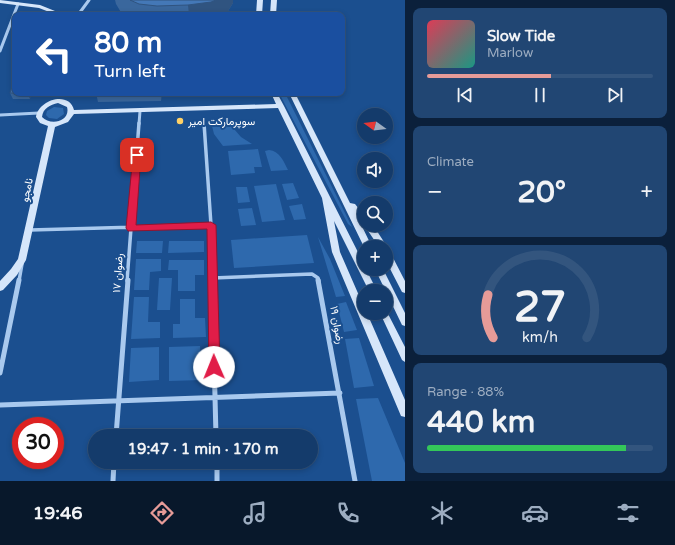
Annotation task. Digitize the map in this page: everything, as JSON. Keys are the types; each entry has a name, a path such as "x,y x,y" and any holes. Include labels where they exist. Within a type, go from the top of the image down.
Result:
{"main road":[{"path":"259,12 260,0"},
{"path":"273,12 274,0"},
{"path":"0,1 55,12"},
{"path":"58,101 59,96"},
{"path":"275,96 370,284"},
{"path":"293,96 365,240"},
{"path":"58,101 67,103 72,112 63,122 52,125 43,122 38,117 44,106 58,101"},
{"path":"72,112 280,106"},
{"name":"نامجو","path":"22,260 30,230 52,125"},
{"path":"342,194 357,212"},
{"path":"326,198 336,252 405,412"},
{"path":"0,287 14,272 22,260"},
{"path":"393,267 405,289"},
{"path":"382,276 405,322"},
{"path":"387,320 405,357"}],"street":[{"path":"80,12 89,0"},
{"path":"15,12 18,4"},
{"path":"0,51 12,20"},
{"name":"رضوان ۱۷","path":"116,429 140,110"},
{"path":"0,115 39,113"},
{"path":"204,119 211,225 216,429"},
{"path":"30,230 211,225"},
{"path":"0,373 22,260"},
{"name":"رضوان ۱۹","path":"212,278 312,274 318,278 355,481"},
{"path":"0,405 340,393"},
{"path":"113,481 114,469"},
{"path":"217,469 218,481"}],"shaded area":[{"path":"281,96 286,96 352,227 348,224"},
{"path":"54,107 63,108 64,114 57,119 49,118 46,115 47,111"},
{"path":"227,121 241,137 252,144 223,146 214,134 211,122"},
{"path":"258,149 262,167 254,167 255,173 231,175 228,151"},
{"path":"269,150 276,152 279,155 288,170 271,171 265,151"},
{"path":"293,183 299,198 287,200 282,184"},
{"path":"276,184 285,220 262,222 254,186"},
{"path":"236,187 247,187 250,202 238,203"},
{"path":"302,204 306,219 294,220 289,206"},
{"path":"252,208 256,225 241,226 238,209"},
{"path":"307,235 314,263 234,268 231,240"},
{"path":"318,237 330,259 345,296 336,297"},
{"path":"137,241 163,241 162,253 136,253"},
{"path":"169,241 204,241 204,252 168,253"},
{"path":"136,259 161,259 161,271 150,272 149,290 134,290"},
{"path":"169,260 204,260 204,275 195,275 195,291 178,291 178,270 168,270"},
{"path":"159,278 172,278 170,310 157,310"},
{"path":"134,297 149,297 148,322 160,322 160,338 131,339"},
{"path":"180,299 195,299 195,318 205,318 206,337 173,338 173,324 180,324"},
{"path":"346,302 357,330 344,332 337,304"},
{"path":"359,338 374,386 354,388 345,339"},
{"path":"200,346 202,380 169,381 169,347"},
{"path":"159,347 159,380 129,382 131,348"},
{"path":"378,398 405,463 405,481 372,481 356,399"}],"building":[{"path":"130,0 216,0 188,5 157,6 139,4"}],"place":[{"name":"سوپرمارکت امیر","path":"180,121"}],"route":[{"path":"137,155 131,228 211,225 214,367"}]}
